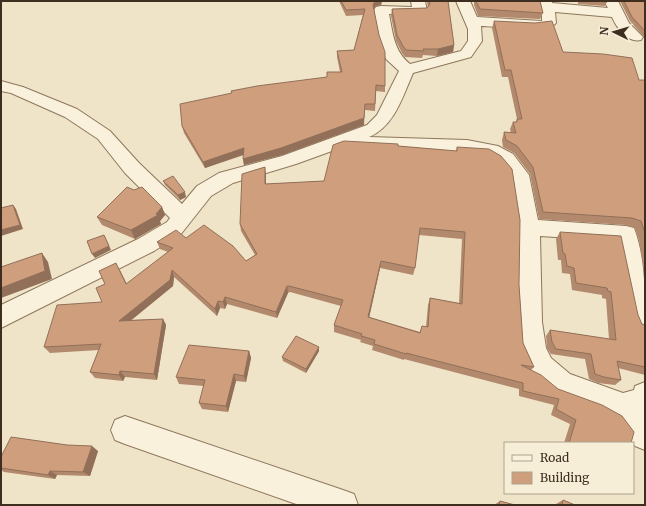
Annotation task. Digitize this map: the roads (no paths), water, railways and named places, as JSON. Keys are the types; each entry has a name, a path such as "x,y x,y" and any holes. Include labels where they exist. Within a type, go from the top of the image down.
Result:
{"street":[{"path":"407,70 394,59 387,41 381,10 420,11 418,1"},
{"path":"1,317 146,245 174,228 204,191 226,178 289,160 373,129 384,117 407,70 466,54 475,41 475,29 459,3"},
{"path":"471,21 543,25 549,23 546,4 613,7 623,26 636,37"},
{"path":"1,86 17,90 71,113 104,135 132,168 183,218"},
{"path":"337,142 468,146 492,150 506,158 519,175 528,227 530,322 533,349 542,367 562,384 634,400 645,436"},
{"path":"528,227 626,234 645,321"},
{"path":"125,430 344,505"}]}
